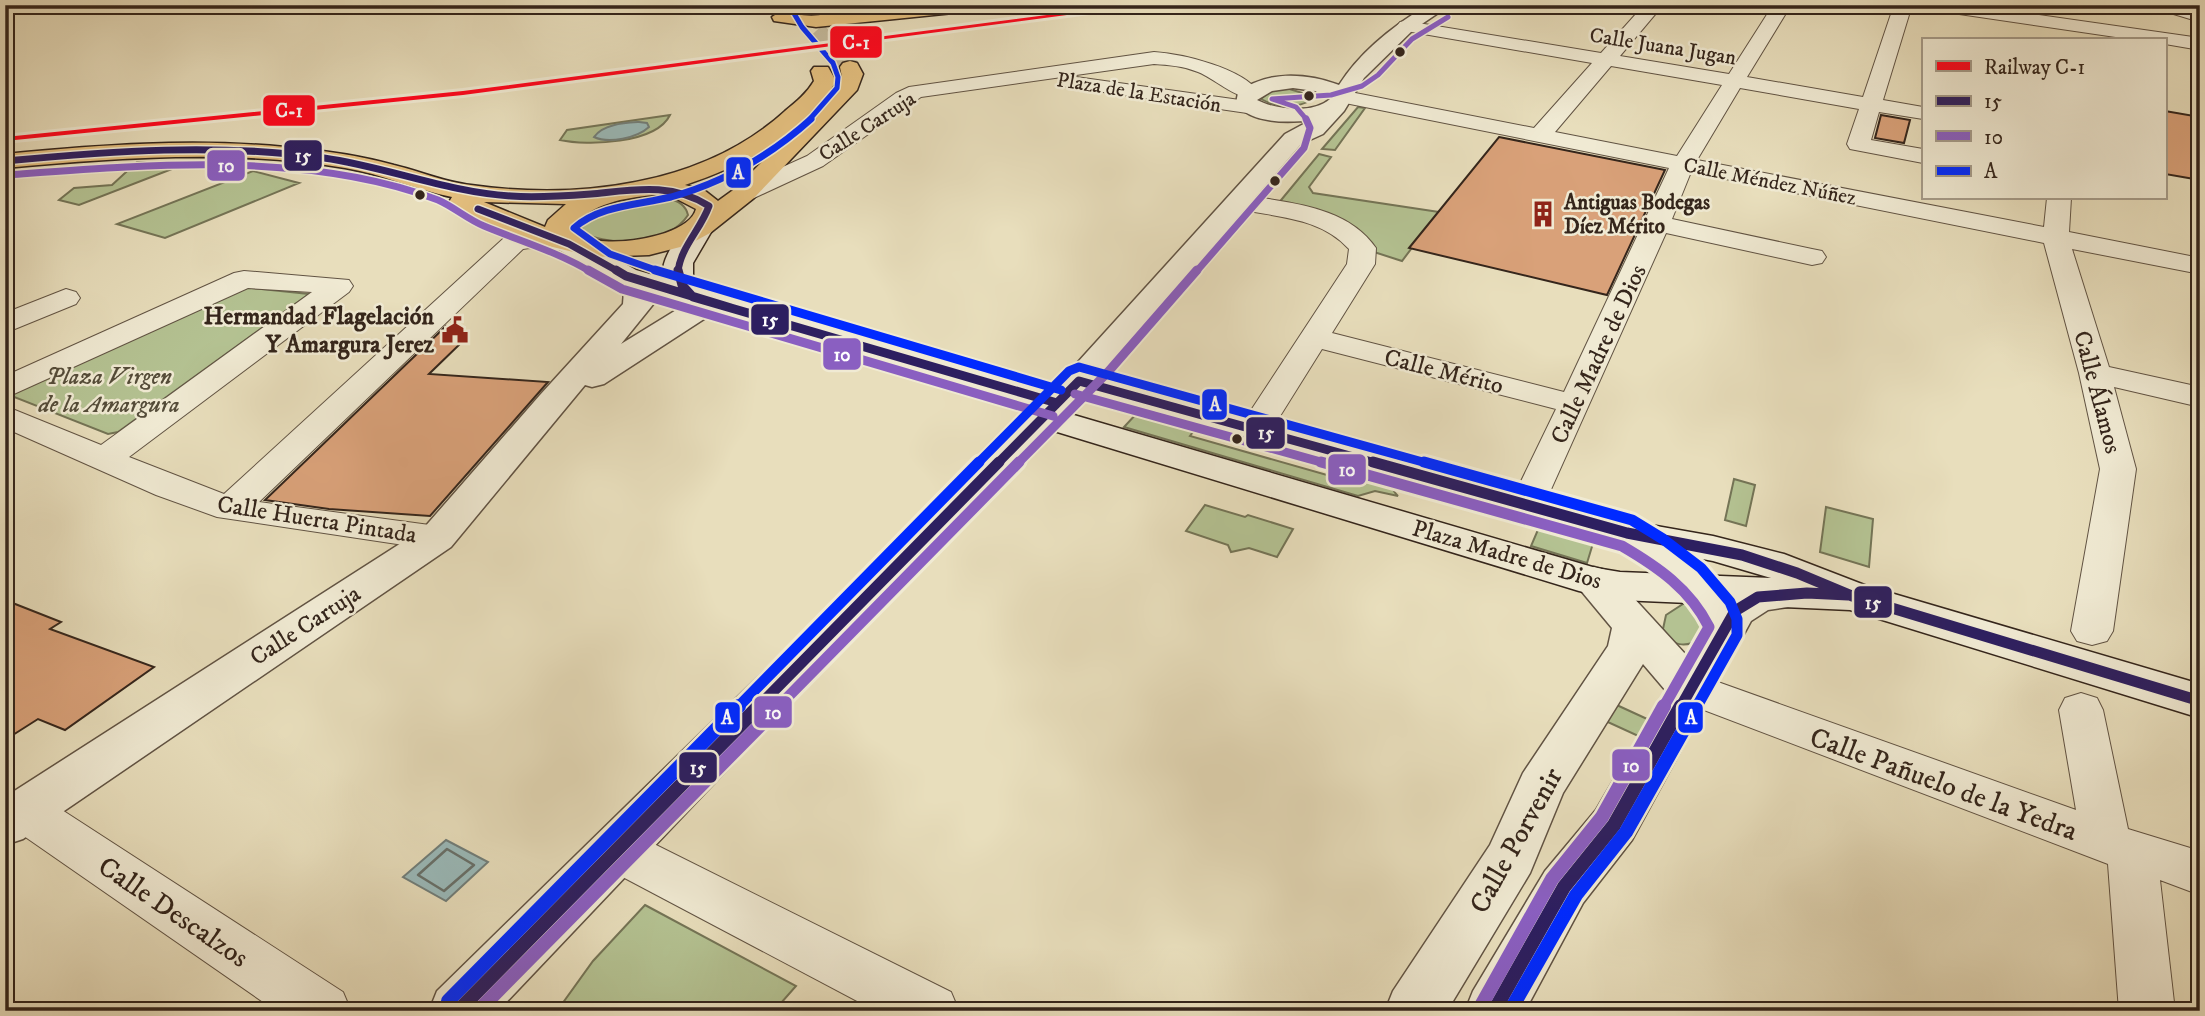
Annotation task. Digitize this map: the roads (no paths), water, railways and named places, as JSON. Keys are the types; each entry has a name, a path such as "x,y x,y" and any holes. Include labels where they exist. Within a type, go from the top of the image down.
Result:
{"main road":[{"path":"855,5 876,10 920,12"},
{"path":"781,19 806,21 839,14 920,12 983,5"},
{"path":"816,31 817,27 839,14"},
{"name":"Calle Cartuja","path":"700,227 745,193 852,82 850,67"},
{"name":"Calle Cartuja","path":"631,190 722,164 768,139 819,91 825,81 821,71"},
{"path":"5,161 155,150 285,153 377,167 448,189 515,196 666,189 701,198 709,206 709,216 700,227 672,241 635,250 609,251 569,244 497,218 463,202 448,189"},
{"path":"569,244 559,236 558,226 564,216 578,206 631,190"}],"street":[{"path":"458,1011 1060,401 1240,202 1293,139 1315,129 1356,74 1406,26 1441,5"},
{"path":"1540,135 1654,5"},
{"name":"Calle Madre de Dios","path":"1527,506 1658,224 1683,164 1782,5"},
{"path":"1903,5 1858,144 1922,156"},
{"path":"1932,5 2157,38"},
{"path":"2163,5 2200,17"},
{"path":"2077,9 2092,29"},
{"name":"Calle Juana Jugan","path":"1406,26 1922,113"},
{"path":"2166,39 2200,44"},
{"name":"Plaza de la Estación","path":"1037,75 1154,58 1171,58 1208,66 1260,105"},
{"path":"1260,105 1273,84 1306,83 1356,74"},
{"name":"Calle Cartuja","path":"745,193 815,161 903,97 916,91 1037,75"},
{"name":"Plaza de la Estación","path":"1037,75 1192,101 1260,105"},
{"path":"1306,83 1329,88 1338,101"},
{"path":"1260,105 1310,114 1338,101"},
{"name":"Calle Méndez Núñez","path":"1338,101 1540,135 2200,266"},
{"path":"1260,105 1295,124 1293,139"},
{"path":"2056,238 2059,200"},
{"path":"1240,202 1334,222 1352,233 1363,248 1361,264 1255,430"},
{"path":"1658,224 1812,257"},
{"name":"Calle Cartuja","path":"552,402 702,300 680,285 675,273 677,263 700,227"},
{"path":"230,509 514,243 538,238 569,244"},
{"name":"Calle Álamos","path":"2056,238 2095,373 2118,469 2092,631"},
{"name":"Plaza Madre de Dios","path":"569,244 603,266 626,276 1060,401 1607,584 1646,574 1649,555 1627,533 1255,430 1060,401"},
{"name":"Calle Cartuja","path":"15,817 437,538 552,402 636,309 640,302 639,288 626,276"},
{"path":"5,388 244,279 339,286 104,459"},
{"path":"5,324 66,298"},
{"name":"Calle Mérito","path":"1314,338 1574,404"},
{"path":"2095,373 2200,397"},
{"name":"Calle Huerta Pintada","path":"5,416 230,509 437,538"},
{"path":"1627,533 1665,554 1704,589 1720,612 1725,628"},
{"path":"1627,533 1684,541 1759,558 1816,578 1852,596 2200,701"},
{"path":"1607,584 1852,596"},
{"path":"1607,584 1634,626 1687,694"},
{"path":"1494,1011 1564,887 1614,825 1735,611 1758,597 1807,593"},
{"name":"Calle Porvenir","path":"1414,1011 1511,857 1541,787 1630,648 1634,626"},
{"path":"1616,670 1642,672 1687,694"},
{"name":"Calle Pañuelo de la Yedra","path":"1687,694 2119,847 2200,873"},
{"path":"2081,710 2119,847 2147,1011"},
{"name":"Calle Descalzos","path":"15,817 323,1011"},
{"path":"618,850 931,1011"}],"water":[{"path":"647,123 649,127 630,137 607,140 594,137 608,127"},
{"path":"446,840 488,862 446,901 403,877"}],"tunnel":[{"path":"816,31 850,67"}],"rail line":[{"name":"C-1","path":"5,139 463,93 1139,5"}],"place":[{"name":"Antiguas Bodegas Díez Mérito","path":"1543,214"},
{"name":"Hermandad Flagelación Y Amargura Jerez","path":"455,330"}],"park label":[{"name":"Plaza Virgen de la Amargura","path":"109,390"}]}
